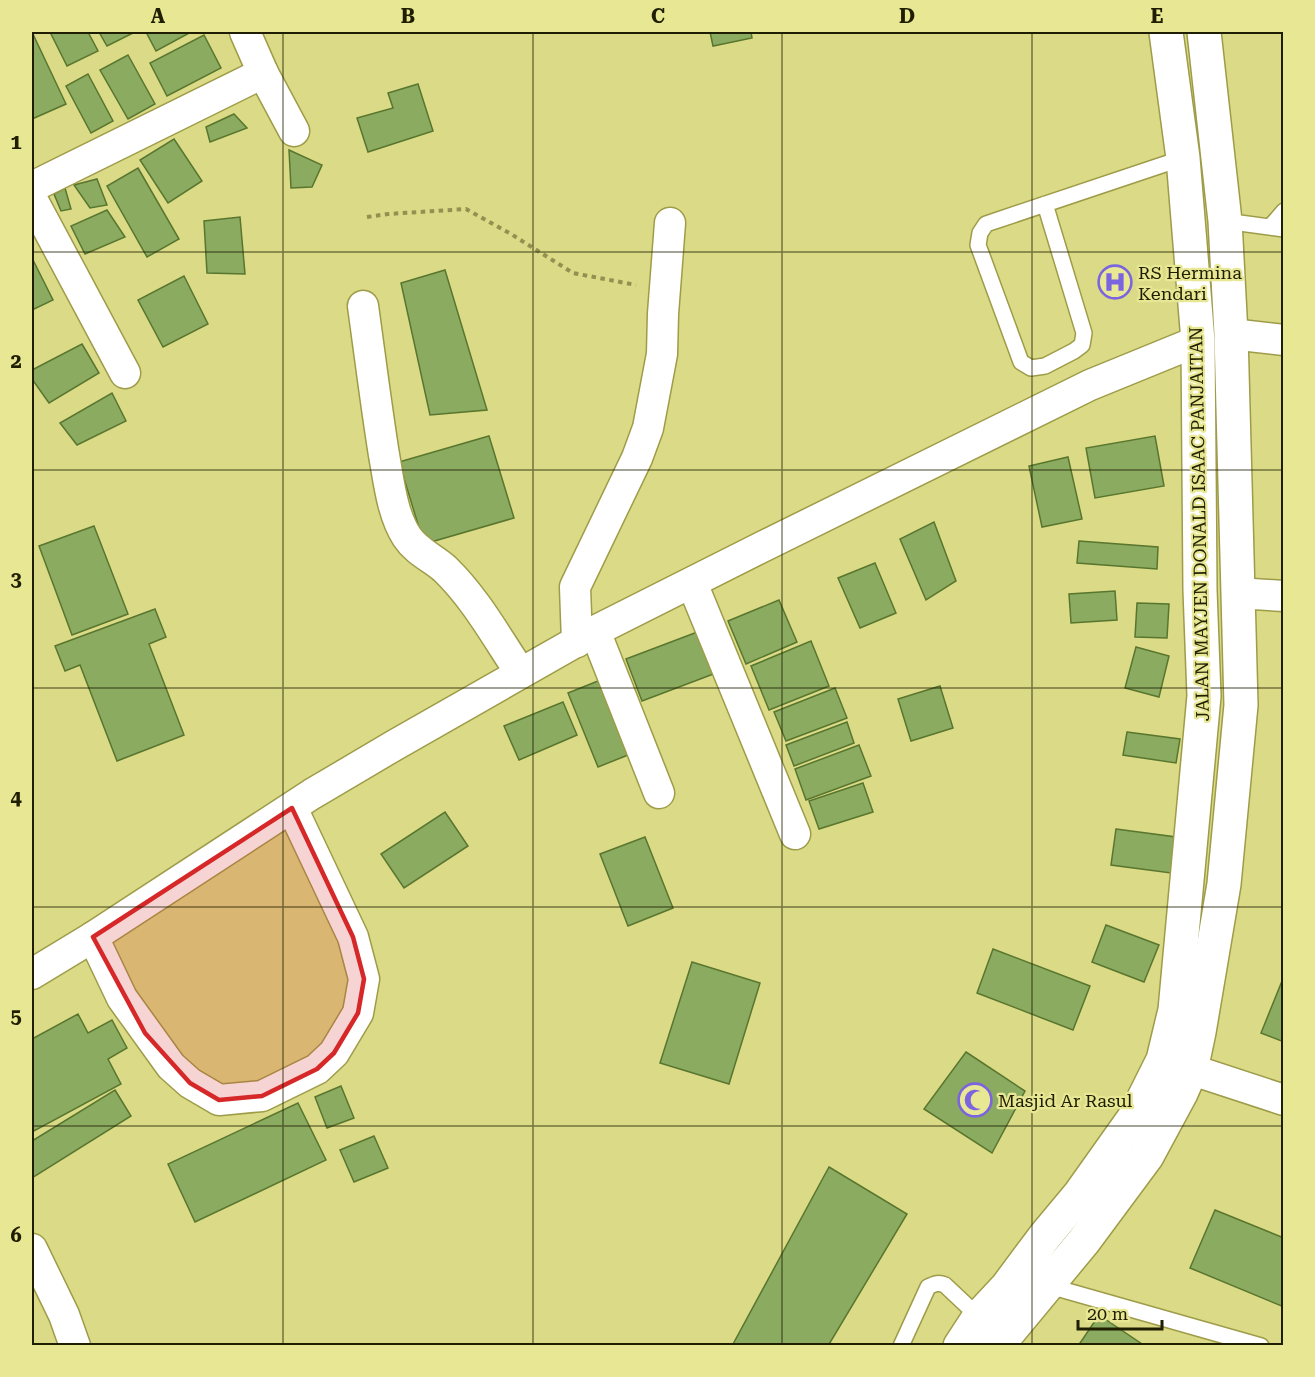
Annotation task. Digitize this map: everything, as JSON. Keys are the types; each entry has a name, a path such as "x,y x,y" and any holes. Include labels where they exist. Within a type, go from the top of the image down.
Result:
{"highway":[{"name":"JALAN MAYJEN DONALD ISAAC PANJAITAN","path":"997,1346 1084,1241 1147,1156 1181,1093 1177,1065 1175,1010 1204,696 1200,590 1198,341 1183,158 1166,32"},
{"name":"JALAN MAYJEN DONALD ISAAC PANJAITAN","path":"960,1346 979,1317 1007,1287 1080,1194 1134,1118 1177,1065 1224,884 1241,705 1231,334 1225,221 1204,32"},
{"path":"1198,341 1231,334"}],"street":[{"path":"245,32 263,73 294,131"},
{"path":"32,187 263,73"},
{"path":"32,199 125,373"},
{"path":"659,793 586,636 575,587 638,458 648,428 662,354 670,223"},
{"path":"363,306 390,490 399,522 408,539 422,553 445,568 472,601 520,672"},
{"path":"1231,334 1284,340"},
{"path":"32,974 394,744 586,636 1090,386 1198,341"},
{"path":"692,583 795,834"},
{"path":"1237,593 1284,596"},
{"path":"93,937 122,998 164,1058 190,1083 219,1100 262,1096 317,1069 334,1053 358,1013 364,979 353,937 292,808"},
{"path":"1177,1065 1284,1100"},
{"path":"32,1249 64,1315 75,1346"}],"lane":[{"path":"1045,204 1084,333 1082,345 1074,351 1045,366 1031,368 1022,362 978,245 980,233 986,224 1045,204 1183,158"},
{"path":"1225,221 1277,228 1284,211"},
{"path":"901,1346 928,1287 935,1283 945,1285 979,1317"},
{"path":"1046,1286 1261,1346"}],"path":[{"path":"367,218 388,214 466,210 511,234 573,273 666,291"}],"highlighted area":[{"path":"292,808 353,937 364,979 358,1013 334,1053 317,1069 262,1096 219,1100 190,1083 145,1033 93,937"}],"building":[{"path":"32,32 66,104 32,119"},
{"path":"50,32 88,32 98,51 67,66"},
{"path":"99,32 132,32 133,33 107,46"},
{"path":"146,32 191,32 156,51"},
{"path":"710,32 751,32 752,38 713,46"},
{"path":"204,35 221,68 167,96 150,63"},
{"path":"128,55 155,104 128,119 100,70"},
{"path":"88,74 113,121 91,133 66,86"},
{"path":"418,84 433,131 368,152 357,118 393,108 388,93"},
{"path":"234,114 247,128 210,142 206,127"},
{"path":"174,139 202,181 168,203 140,160"},
{"path":"289,150 322,165 312,187 291,188"},
{"path":"138,168 179,239 147,257 107,186"},
{"path":"97,179 107,205 90,208 74,185"},
{"path":"65,188 71,209 61,211 54,194"},
{"path":"107,210 125,237 85,254 71,226"},
{"path":"240,217 245,274 207,273 204,221"},
{"path":"32,258 53,300 32,310"},
{"path":"445,270 487,410 430,415 401,283"},
{"path":"184,276 208,324 163,347 138,300"},
{"path":"82,344 99,373 49,403 32,379 32,370"},
{"path":"112,393 126,421 77,445 60,423"},
{"path":"489,436 514,518 424,544 399,462"},
{"path":"1155,436 1164,486 1095,498 1086,448"},
{"path":"1068,457 1082,519 1042,527 1029,466"},
{"path":"934,522 956,581 926,600 900,539"},
{"path":"94,526 128,614 72,635 39,546"},
{"path":"1079,541 1158,547 1157,569 1077,563"},
{"path":"875,563 896,613 860,628 838,578"},
{"path":"1115,591 1117,620 1071,623 1069,594"},
{"path":"779,600 797,642 746,664 728,621"},
{"path":"1137,603 1169,604 1167,638 1135,637"},
{"path":"155,609 166,637 149,644 184,735 117,761 80,665 65,671 55,646"},
{"path":"700,631 716,673 642,701 626,659"},
{"path":"811,641 829,686 769,710 751,666"},
{"path":"1136,647 1169,656 1159,697 1125,688"},
{"path":"603,679 633,753 598,767 568,693"},
{"path":"940,686 953,728 911,741 898,699"},
{"path":"835,688 847,718 786,741 774,712"},
{"path":"563,702 577,735 519,760 504,726"},
{"path":"847,722 854,743 794,766 786,745"},
{"path":"1127,732 1180,739 1176,763 1123,755"},
{"path":"859,745 871,776 806,800 795,769"},
{"path":"863,783 873,812 819,829 809,801"},
{"path":"445,812 468,846 404,888 381,854"},
{"path":"1116,829 1176,837 1171,873 1111,865"},
{"path":"645,837 673,908 628,926 600,854"},
{"path":"1106,925 1159,945 1144,982 1092,962"},
{"path":"993,949 1090,986 1073,1030 977,993"},
{"path":"692,962 760,983 729,1084 660,1063"},
{"path":"1284,976 1284,1042 1261,1033"},
{"path":"78,1014 88,1033 112,1020 127,1048 108,1059 121,1084 32,1132 32,1039"},
{"name":"Masjid Ar Rasul","path":"966,1052 1025,1091 992,1153 924,1109"},
{"path":"341,1086 354,1118 327,1128 315,1097"},
{"path":"115,1090 131,1116 32,1178 32,1141"},
{"path":"298,1103 326,1160 195,1222 168,1164"},
{"path":"374,1136 388,1168 354,1182 340,1150"},
{"path":"829,1167 907,1214 828,1346 732,1346"},
{"path":"1215,1210 1284,1238 1284,1307 1190,1268"},
{"path":"1099,1315 1145,1346 1078,1346"}],"place":[{"name":"RS Hermina Kendari","path":"1115,282"},
{"name":"Masjid Ar Rasul","path":"975,1100"}]}
